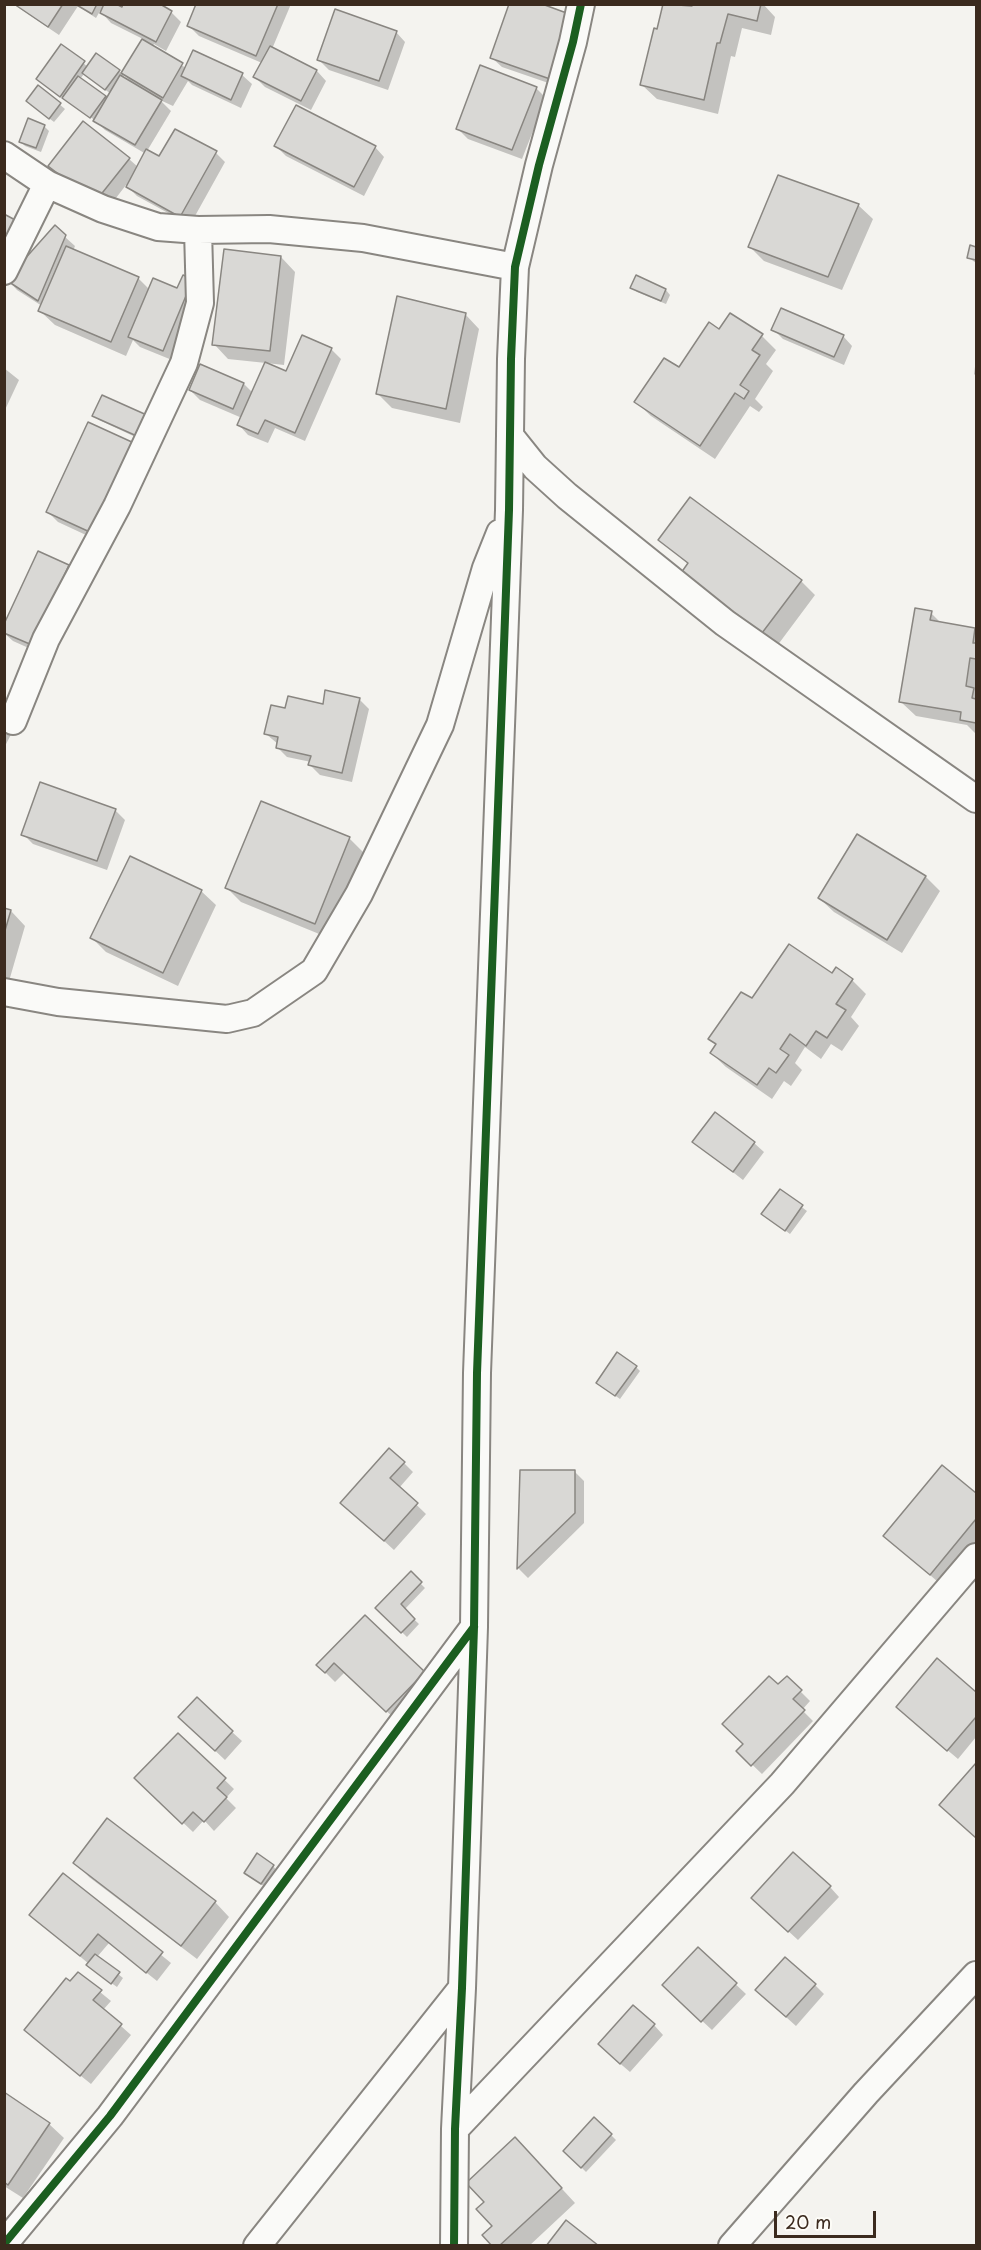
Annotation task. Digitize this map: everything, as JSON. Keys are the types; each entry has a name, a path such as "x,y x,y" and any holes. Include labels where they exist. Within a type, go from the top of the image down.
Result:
{"street":[{"path":"454,2246 455,2129 474,1627 477,1373 509,510 515,267 581,4"},
{"path":"4,155 47,184 103,209 158,227 198,230 269,229 363,238 515,267"},
{"path":"4,271 47,184"},
{"path":"13,721 46,639 117,506 184,363 200,303 198,230"},
{"path":"511,437 535,467 567,496 725,623 976,799"},
{"path":"4,992 58,1002 227,1019 254,1013 314,971 359,894 440,725 486,568 509,510"},
{"path":"455,2129 782,1784 976,1557"},
{"path":"4,2244 110,2116 474,1627"},
{"path":"732,2246 866,2093 976,1975"},
{"path":"256,2246 462,1988"}],"building":[{"path":"14,4 63,4 48,27"},
{"path":"75,4 97,4 92,14"},
{"path":"104,4 116,4 122,7 123,4 160,4 172,11 156,42 100,13"},
{"path":"196,4 278,4 256,56 187,26"},
{"path":"509,4 542,4 572,15 550,79 490,58"},
{"path":"663,4 692,6 693,4 761,4 757,21 728,14 720,43 717,43 704,100 640,85 654,28 657,29"},
{"path":"335,9 397,31 379,81 317,60"},
{"path":"142,39 183,63 163,98 121,73"},
{"path":"61,44 85,61 60,97 36,79"},
{"path":"270,46 317,70 301,101 253,77"},
{"path":"193,50 243,73 231,100 181,76"},
{"path":"96,53 120,70 105,90 82,73"},
{"path":"480,65 537,87 512,150 456,129"},
{"path":"120,75 162,100 135,145 93,121"},
{"path":"78,76 106,96 90,118 62,98"},
{"path":"38,85 61,103 49,119 26,101"},
{"path":"296,105 376,146 354,187 274,146"},
{"path":"28,118 45,125 36,148 19,142"},
{"path":"83,121 130,158 95,202 48,166"},
{"path":"175,129 217,151 180,217 126,187 146,149 159,156"},
{"path":"778,175 859,204 828,277 748,247"},
{"path":"4,214 19,222 4,246"},
{"path":"55,225 66,235 38,301 6,280"},
{"path":"970,245 976,247 976,260 967,258"},
{"path":"66,246 139,277 111,342 38,311"},
{"path":"224,249 281,256 270,351 212,345"},
{"path":"183,275 193,279 163,351 128,337 153,278 177,288"},
{"path":"636,275 666,289 661,301 630,288"},
{"path":"397,296 466,313 446,409 376,394"},
{"path":"781,308 844,335 834,357 771,330"},
{"path":"730,313 763,334 752,350 760,355 740,385 749,391 744,399 735,393 700,446 634,402 664,358 679,367 709,322 719,329"},
{"path":"302,335 332,348 295,433 265,420 258,434 237,425 265,362 286,371"},
{"path":"200,364 244,383 233,409 189,390"},
{"path":"102,395 149,416 139,437 92,416"},
{"path":"88,422 134,443 92,533 46,512"},
{"path":"690,497 802,580 762,633 681,573 688,563 658,540"},
{"path":"38,551 69,565 32,645 4,633 4,624"},
{"path":"915,608 932,611 930,620 975,628 973,643 976,643 976,659 970,658 966,686 974,688 972,698 976,699 976,723 960,720 961,712 899,702"},
{"path":"325,690 360,698 342,773 308,765 311,756 276,748 278,737 264,734 271,705 285,708 288,696 323,704"},
{"path":"40,782 116,809 97,861 21,835"},
{"path":"261,801 350,837 315,924 225,888"},
{"path":"857,834 926,876 887,940 818,898"},
{"path":"130,856 202,890 163,973 90,938"},
{"path":"4,908 11,910 4,934"},
{"path":"789,944 832,973 836,967 853,979 836,1004 846,1010 827,1038 816,1031 806,1046 790,1034 780,1049 789,1055 776,1073 769,1068 757,1085 710,1053 716,1044 708,1039 741,992 752,998"},
{"path":"715,1112 755,1142 733,1172 692,1142"},
{"path":"780,1189 803,1205 785,1231 761,1214"},
{"path":"617,1352 637,1366 615,1396 596,1383"},
{"path":"389,1448 405,1462 390,1478 418,1503 384,1541 340,1503"},
{"path":"942,1465 976,1493 976,1519 930,1575 883,1536"},
{"path":"520,1470 575,1470 575,1513 517,1569"},
{"path":"411,1571 422,1582 401,1604 415,1619 401,1633 375,1608"},
{"path":"365,1615 425,1672 386,1712 334,1663 325,1673 316,1665"},
{"path":"937,1658 976,1692 976,1717 947,1751 896,1707"},
{"path":"769,1676 778,1684 787,1676 802,1690 793,1699 805,1710 751,1766 736,1751 743,1744 722,1724"},
{"path":"197,1697 233,1731 215,1751 178,1717"},
{"path":"178,1733 226,1778 217,1788 227,1797 204,1822 193,1812 182,1824 134,1778"},
{"path":"976,1763 976,1838 939,1805"},
{"path":"107,1818 216,1901 181,1946 73,1863"},
{"path":"793,1852 831,1886 788,1932 751,1898"},
{"path":"257,1853 274,1865 261,1884 244,1873"},
{"path":"63,1873 163,1952 146,1973 98,1934 80,1956 29,1915"},
{"path":"698,1947 737,1983 701,2022 662,1985"},
{"path":"95,1954 120,1972 111,1984 86,1965"},
{"path":"785,1957 816,1984 786,2017 755,1990"},
{"path":"78,1972 102,1990 93,2000 122,2024 80,2076 24,2030 66,1978 70,1981"},
{"path":"633,2005 655,2024 620,2064 598,2044"},
{"path":"4,2092 50,2123 8,2185 4,2182"},
{"path":"594,2117 612,2134 581,2168 563,2151"},
{"path":"515,2137 562,2188 499,2246 492,2246 482,2235 492,2226 476,2209 484,2202 466,2183"},
{"path":"566,2220 599,2246 546,2246"}],"cycle path":[{"path":"454,2246 455,2129 474,1627 477,1373 509,510 515,267 581,4"},
{"path":"4,2244 110,2116 474,1627"}]}
